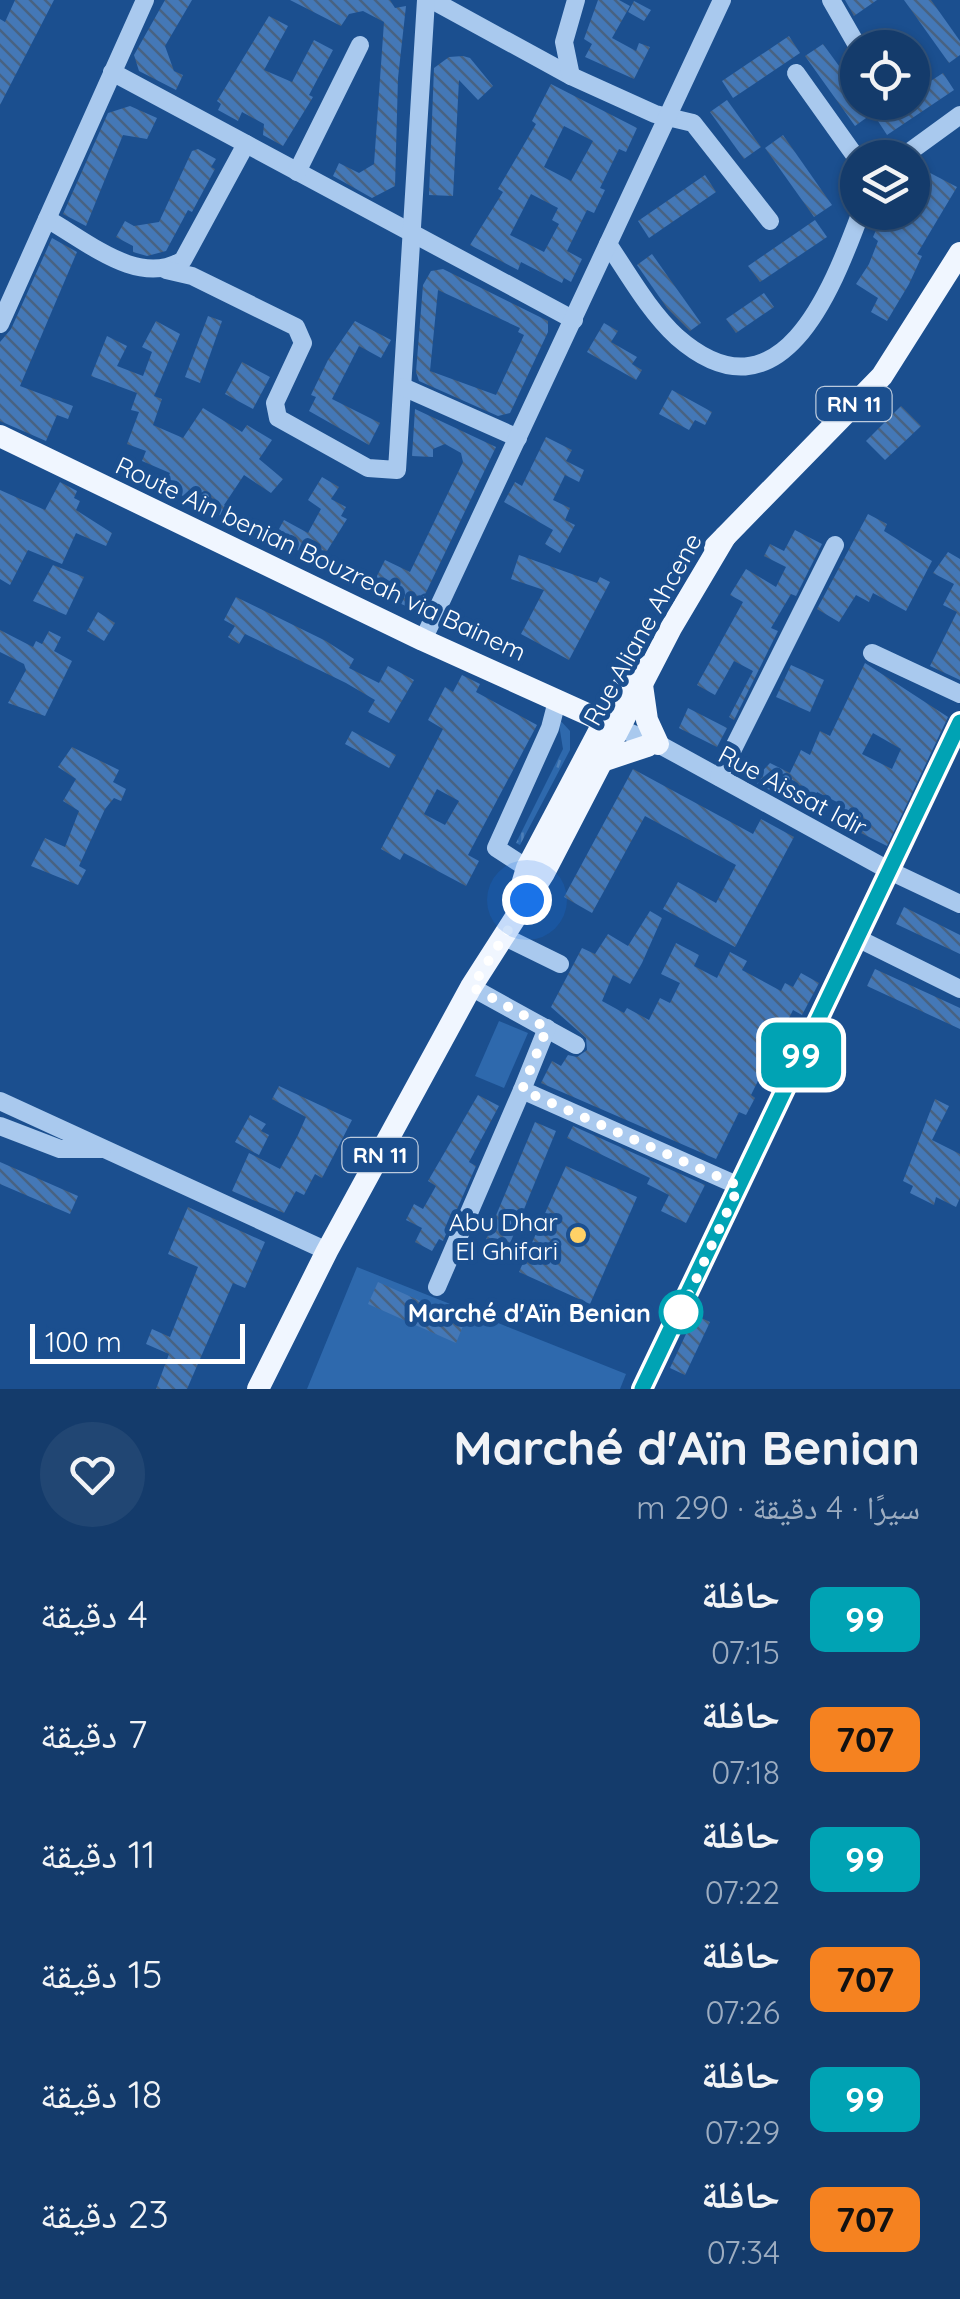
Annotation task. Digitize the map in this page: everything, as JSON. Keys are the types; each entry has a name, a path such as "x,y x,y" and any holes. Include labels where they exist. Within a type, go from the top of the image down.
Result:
{"main road":[{"name":"Rue Aliane Ahcene","path":"506,931 527,868 593,759 632,685 724,537 882,376 960,252"},
{"name":"Route Ain benian Bouzreah via Bainem","path":"0,436 423,640 611,725"},
{"path":"632,685 659,748 593,759 585,736 563,704 592,702 632,685"},
{"name":"Rue Aliane Ahcene","path":"258,1389 327,1251 472,987 544,874 593,759"}],"street":[{"path":"0,324 144,0"},
{"path":"47,220 143,272 166,270 192,276 299,329 302,346 275,403 278,418 368,468 397,470 429,0 572,76 655,114 693,124 770,221"},
{"path":"572,76 564,42 576,0"},
{"path":"423,640 722,0"},
{"path":"831,0 848,30"},
{"path":"297,172 360,45"},
{"path":"112,72 574,320"},
{"path":"796,73 844,140"},
{"path":"926,140 960,116"},
{"path":"166,270 183,260 246,144"},
{"path":"608,244 657,316 679,338 710,360 739,367 768,362 809,328 835,284 854,230"},
{"path":"403,387 518,438"},
{"path":"718,777 834,546"},
{"path":"872,653 960,694"},
{"path":"527,868 496,848 563,704"},
{"path":"642,1389 960,722"},
{"name":"Rue Aissat Idir","path":"611,725 960,904"},
{"path":"506,931 560,964"},
{"path":"857,938 960,989"},
{"path":"472,987 576,1045"},
{"path":"437,1287 547,1028"},
{"path":"522,1090 739,1186"},
{"path":"0,1101 327,1251"},
{"path":"0,1126 60,1149 103,1149"}],"green space":[{"path":"558,718 570,731 570,750 520,845 516,843 563,749"},
{"path":"499,1021 528,1033 504,1088 475,1076"},
{"path":"357,1267 626,1374 620,1389 307,1389"}],"building":[{"path":"15,0 54,0 0,105 0,19 5,22"},
{"path":"165,0 192,0 165,46 174,71 183,75 176,90 139,71 134,55"},
{"path":"290,0 390,0 395,8 406,6 398,78 395,186 372,198 333,176 339,163 359,173 374,164 384,22 363,11 349,14 341,26"},
{"path":"598,0 619,0 630,6 612,38 636,51 639,43 650,47 634,79 585,57 592,44 584,39"},
{"path":"845,0 877,0 854,16"},
{"path":"904,0 931,0 960,41 960,55 949,63 930,36 930,30 925,30"},
{"path":"634,1 651,10 644,21 628,12"},
{"path":"269,16 288,26 264,70 292,82 314,40 333,50 309,95 313,97 283,146 263,135 264,124 242,112 238,121 218,110 221,104 217,101"},
{"path":"789,36 800,53 733,98 722,81"},
{"path":"823,44 840,67 840,105 805,56"},
{"path":"449,57 470,58 493,86 478,100 459,80 453,196 429,195 434,68"},
{"path":"943,73 954,90 930,106 930,81"},
{"path":"551,84 637,128 626,152 619,149 600,188 605,190 594,213 587,210 567,251 582,259 571,282 564,278 562,283 521,262 518,270 470,245 503,192 498,189 536,124 532,121","holes":["564,126 593,141 571,181 544,167","531,194 558,208 552,220 559,224 544,252 510,235"]},
{"path":"727,100 761,147 744,159 710,112"},
{"path":"130,106 157,118 147,139 123,135 86,226 63,214 108,113"},
{"path":"877,120 909,120 887,135"},
{"path":"783,135 832,205 814,217 765,148"},
{"path":"198,149 216,159 211,167 215,169 192,212 188,210 166,251 147,256 133,252 133,246 116,237 125,221 134,226 159,222 192,151"},
{"path":"930,173 957,187 917,254 922,256 887,321 871,312 878,298 856,284 878,241 873,237 876,230 930,230"},
{"path":"705,175 716,192 649,238 638,221"},
{"path":"815,220 827,237 760,282 748,266"},
{"path":"52,238 77,252 20,386 73,406 68,419 57,415 46,441 0,421 0,342 11,329"},
{"path":"652,254 701,323 690,331 667,308 637,265"},
{"path":"443,269 548,321 548,332 510,413 498,416 419,381 416,372 423,285 431,271","holes":["438,290 520,328 518,332 524,335 496,395 430,371"]},
{"path":"764,293 774,307 736,333 726,319"},
{"path":"208,316 222,321 200,383 185,377"},
{"path":"156,321 180,334 154,396 162,399 153,425 183,438 203,408 242,432 247,425 272,440 259,459 283,479 271,493 244,475 224,505 245,519 240,528 197,501 163,489 170,473 142,461 146,451 127,444 139,412 131,410 137,393 91,376 107,336 127,346 117,366 143,376 152,352 142,347"},
{"path":"355,321 391,340 381,358 359,346 332,399 380,423 369,445 309,411 316,397 311,395 328,360"},
{"path":"604,323 618,331 611,342 637,357 632,364 642,370 636,380 587,352"},
{"path":"242,362 270,377 253,409 225,394"},
{"path":"672,390 712,412 705,425 695,420 689,430 659,414"},
{"path":"901,406 921,426 885,460 866,441"},
{"path":"415,409 496,447 417,611 370,590 385,560 410,572 463,462 461,453 445,444 433,449 433,457 412,456"},
{"path":"546,437 572,450 566,461 584,470 579,482 565,475 553,500 570,508 565,520 575,525 560,553 545,544 553,530 504,502 515,482 522,486"},
{"path":"322,477 339,487 331,499 346,507 341,516 347,519 320,562 286,544 281,553 269,547 284,520 308,533 321,509 308,500"},
{"path":"60,482 77,491 74,498 80,501 76,510 112,533 106,546 76,533 62,564 28,550 10,585 0,579 0,490 45,510"},
{"path":"868,514 887,524 884,531 932,561 906,611 873,593 869,602 856,595 839,622 817,609"},
{"path":"795,530 822,544 796,596 791,594 771,628 778,631 734,720 729,717 753,671 734,661 715,695 697,685 743,602 730,595 746,569 776,587 786,567 764,556 770,544 784,551"},
{"path":"948,552 960,559 960,680 930,666 957,612 943,605 954,584 933,573"},
{"path":"519,555 597,583 600,577 610,582 569,660 521,634 544,590 511,579"},
{"path":"53,565 84,577 66,615 33,601"},
{"path":"236,597 326,641 354,659 349,668 379,683 388,666 414,680 389,723 368,712 375,700 346,683 245,634 239,644 228,637 235,626 224,620"},
{"path":"98,612 115,623 104,641 87,631"},
{"path":"0,630 33,647 36,641 42,644 49,631 61,637 54,651 72,661 45,716 8,703 26,670 24,664 0,652"},
{"path":"865,663 948,717 887,846 843,824 842,828 829,823 837,802 817,792 808,811 753,781 770,763 790,773 801,750 810,755 820,731 830,736","holes":["873,733 901,749 892,769 862,754"]},
{"path":"791,665 824,680 810,712 776,697"},
{"path":"462,675 480,684 476,692 537,725 468,855 479,861 466,886 404,853 400,860 381,849 443,729 428,720 445,687 453,692","holes":["437,789 459,801 445,825 424,814"]},
{"path":"688,708 727,728 717,747 679,728"},
{"path":"352,731 396,755 389,768 345,744"},
{"path":"72,747 119,770 113,782 126,789 121,801 114,798 105,809 79,866 86,870 78,885 31,866 45,838 65,847 79,811 63,801 76,779 58,767"},
{"path":"633,769 753,834 761,819 794,837 735,947 663,909 678,882 716,903 736,865 645,816 592,913 564,897"},
{"path":"904,907 960,935 960,954 896,924"},
{"path":"650,911 662,918 642,963 630,984 613,975 602,1001 624,1013 627,1008 649,1020 660,998 670,1003 680,983 661,974 676,943 699,955 694,966 717,978 730,952 747,961 742,970 781,991 785,983 793,987 801,973 819,983 802,1015 793,1010 751,1095 755,1098 746,1115 739,1112 716,1159 541,1083 552,1061 561,1066 568,1055 577,1057 587,1050 586,1038 551,1007 582,948 595,954 608,934 628,946"},
{"path":"875,969 960,1008 960,1029 867,986"},
{"path":"279,1086 352,1120 322,1178 315,1174 304,1195 296,1191 284,1213 232,1191 249,1153 280,1169 298,1135 306,1117 272,1099"},
{"path":"478,1095 499,1106 469,1162 476,1166 443,1241 439,1239 432,1251 415,1242 422,1228 406,1220 414,1204 423,1209 436,1186 428,1181"},
{"path":"935,1099 949,1106 932,1140 960,1154 960,1198 956,1207 936,1197 934,1205 910,1193 913,1186 903,1181"},
{"path":"250,1115 266,1124 261,1131 269,1135 259,1155 235,1142"},
{"path":"535,1122 556,1131 504,1258 482,1249"},
{"path":"573,1126 705,1185 686,1223 661,1211 669,1195 647,1184 650,1178 567,1138"},
{"path":"0,1162 78,1196 70,1214 0,1184"},
{"name":"Abu Dhar El Ghifari","path":"566,1166 637,1197 590,1304 519,1272"},
{"path":"188,1207 265,1242 245,1288 233,1283 187,1389 156,1389 169,1354 146,1344 152,1329 170,1337 198,1267 168,1254"},
{"path":"378,1282 465,1321 456,1343 368,1304"},
{"path":"695,1315 710,1322 685,1375 670,1368"}],"bus line":[{"name":"99","path":"642,1389 960,722"}],"place":[{"name":"Abu Dhar El Ghifari","path":"578,1235"},
{"name":"Marché d'Aïn Benian","path":"681,1312"}],"route":[{"path":"527,900 472,987 547,1028 522,1090 739,1186 681,1312"}]}
